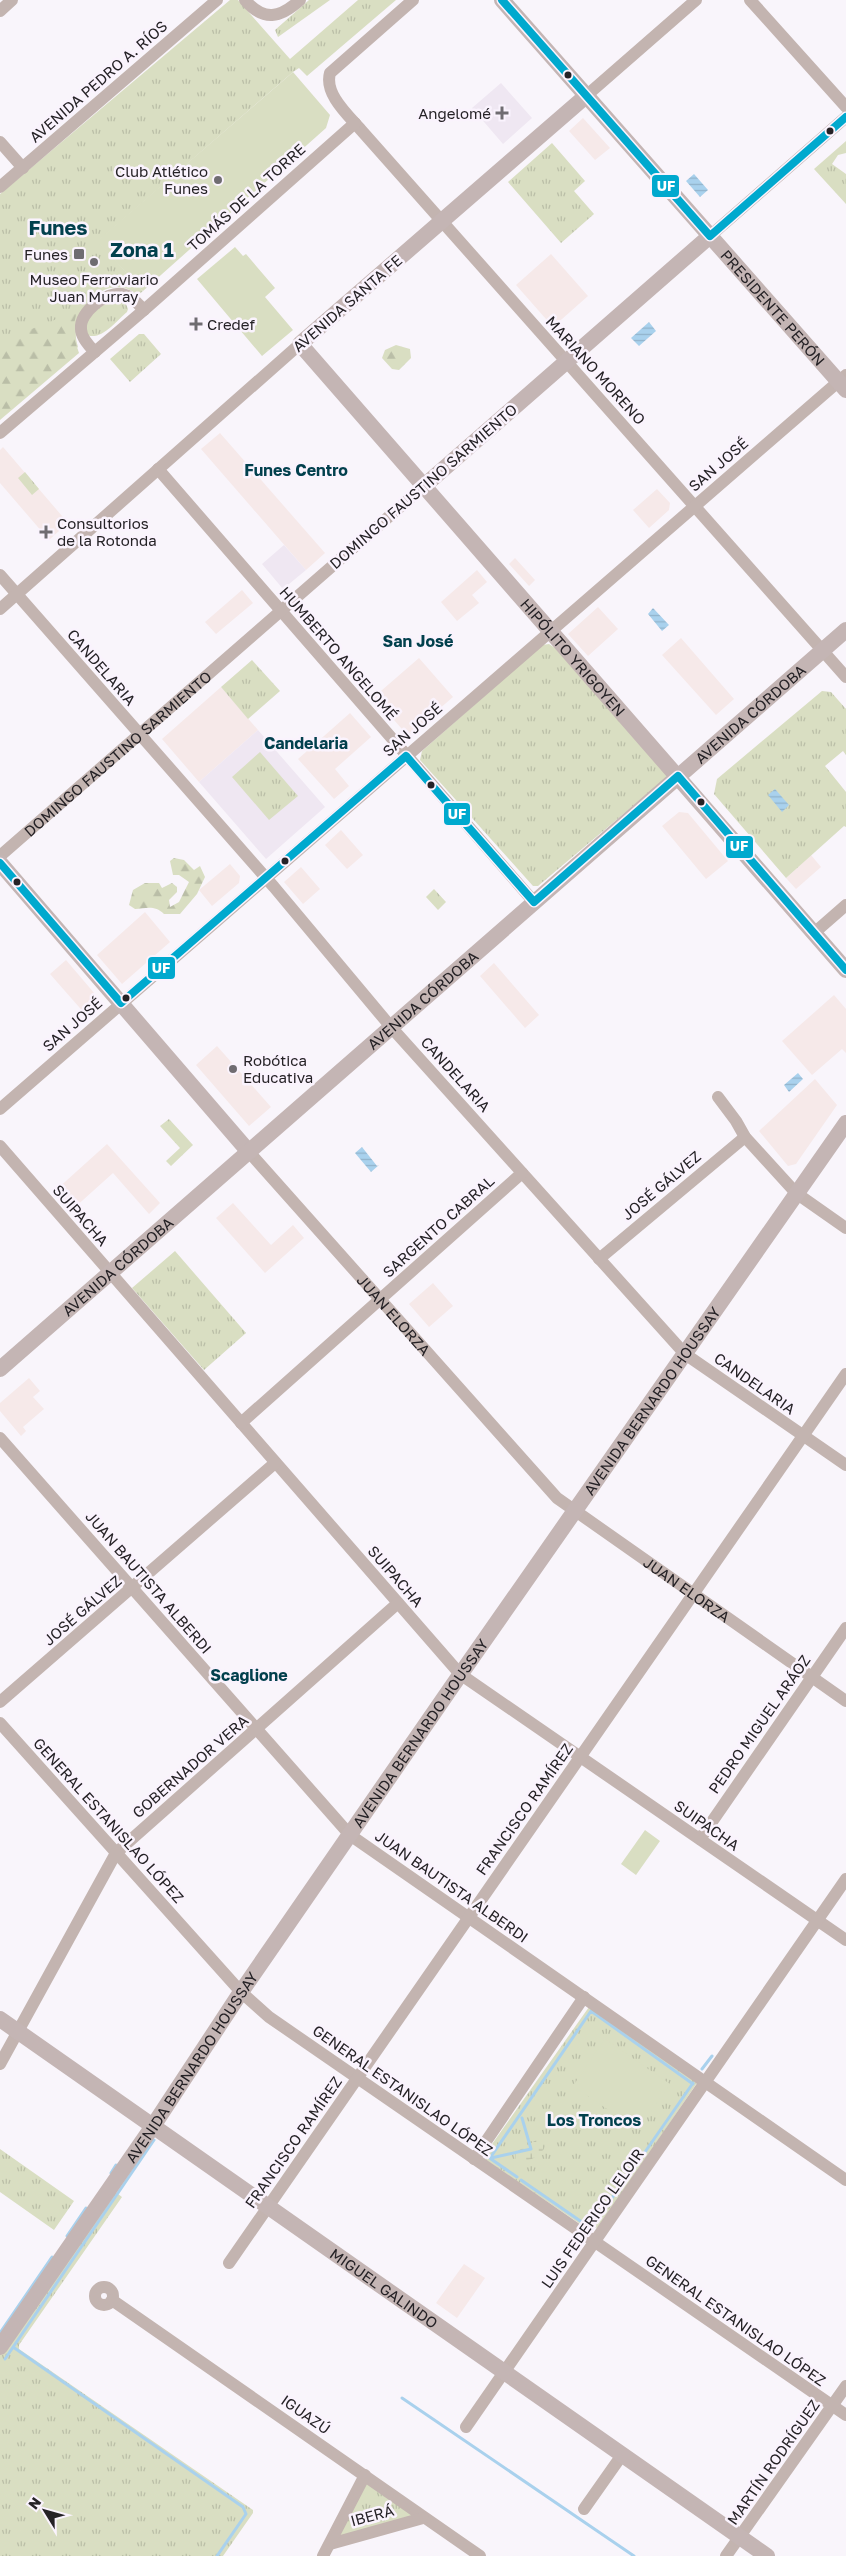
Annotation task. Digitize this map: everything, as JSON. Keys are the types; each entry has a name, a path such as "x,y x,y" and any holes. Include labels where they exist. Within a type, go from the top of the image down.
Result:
{"main road":[{"name":"PRESIDENTE PERÓN","path":"502,0 710,236 844,382"},
{"name":"AVENIDA SANTA FE","path":"300,344 586,96"},
{"name":"DOMINGO FAUSTINO SARMIENTO","path":"424,486 710,236"},
{"name":"HIPÓLITO YRIGOYEN","path":"300,344 846,970"},
{"name":"AVENIDA CÓRDOBA","path":"0,1369 846,630"},
{"name":"JUAN ELORZA","path":"0,863 249,1152"},
{"name":"AVENIDA BERNARDO HOUSSAY","path":"0,2348 153,2126 241,1992 460,1674 846,1123"},
{"name":"MIGUEL GALINDO","path":"0,2019 767,2556"}],"street":[{"name":"AVENIDA PEDRO A. RÍOS","path":"0,187 217,0"},
{"path":"245,0 256,12 267,16 280,14 300,0"},
{"name":"MARIANO MORENO","path":"413,0 330,72 328,80 332,94 355,123 846,677"},
{"name":"AVENIDA SANTA FE","path":"586,96 696,0"},
{"path":"750,0 846,107"},
{"path":"0,11 10,1"},
{"name":"DOMINGO FAUSTINO SARMIENTO","path":"710,236 846,117"},
{"name":"TOMÁS DE LA TORRE","path":"0,433 144,310 355,123"},
{"path":"0,142 23,168"},
{"path":"95,352 80,330 81,322 92,308 104,298 122,294 130,296 144,310"},
{"name":"AVENIDA SANTA FE","path":"0,609 300,344"},
{"name":"SAN JOSÉ","path":"0,1108 695,506 844,382"},
{"name":"HUMBERTO ANGELOMÉ","path":"158,469 534,902"},
{"name":"DOMINGO FAUSTINO SARMIENTO","path":"0,856 424,486"},
{"name":"CANDELARIA","path":"0,574 266,878 392,1027 685,1354 846,1465"},
{"path":"814,933 846,905"},
{"path":"718,1097 736,1121 744,1137 796,1193 846,1228"},
{"name":"JOSÉ GÁLVEZ","path":"599,1259 744,1137"},
{"name":"SUIPACHA","path":"0,1146 460,1674 846,1940"},
{"name":"JUAN ELORZA","path":"249,1152 557,1498 846,1701"},
{"name":"SARGENTO CABRAL","path":"240,1423 522,1172"},
{"name":"FRANCISCO RAMÍREZ","path":"229,2263 846,1374"},
{"name":"JUAN BAUTISTA ALBERDI","path":"0,1438 350,1835 846,2180"},
{"name":"JOSÉ GÁLVEZ","path":"0,1702 275,1463"},
{"name":"GOBERNADOR VERA","path":"0,2064 116,1853 398,1603"},
{"name":"PEDRO MIGUEL ARÁOZ","path":"700,1839 846,1628"},
{"name":"GENERAL ESTANISLAO LÓPEZ","path":"0,1723 241,1992 269,2017 846,2416"},
{"name":"LUIS FEDERICO LELOIR","path":"466,2427 846,1879"},
{"path":"474,2159 584,1997"},
{"name":"IGUAZÚ","path":"112,2300 480,2556"},
{"name":"MARTÍN RODRÍGUEZ","path":"726,2556 846,2386"},
{"path":"584,2509 622,2455"},
{"path":"323,2556 365,2475"},
{"name":"IBERÁ","path":"330,2544 423,2518"}],"shaded area":[{"name":"Angelomé","path":"501,83 532,118 503,144 472,108"},
{"path":"583,118 610,148 595,160 569,131"},
{"path":"551,254 588,296 553,327 516,285"},
{"path":"220,433 325,553 306,570 201,449"},
{"path":"3,447 68,523 49,540 0,483 0,450"},
{"path":"657,489 670,503 669,510 649,528 633,510"},
{"path":"284,545 306,570 283,589 262,564"},
{"path":"515,558 535,580 529,586 509,564"},
{"path":"477,570 487,582 472,595 479,603 457,621 441,602"},
{"path":"242,590 253,603 216,634 205,622"},
{"path":"598,607 618,629 588,656 568,634"},
{"path":"681,638 734,699 716,715 662,655"},
{"path":"419,658 453,697 408,736 374,697"},
{"path":"221,687 258,730 199,782 162,739"},
{"path":"350,713 371,737 335,769 349,786 334,799 298,759"},
{"path":"258,730 325,807 266,859 199,782"},
{"path":"679,812 688,813 728,861 706,879 662,826"},
{"path":"341,830 363,855 347,869 325,845"},
{"path":"811,855 821,867 796,889 786,878"},
{"path":"230,864 240,876 239,883 212,906 199,890"},
{"path":"301,867 320,889 303,904 284,882"},
{"path":"145,912 170,942 122,984 97,955"},
{"path":"66,960 101,1001 86,1015 50,974"},
{"path":"494,963 539,1015 525,1028 480,976"},
{"path":"834,995 846,1009 846,1053 842,1049 812,1075 782,1041"},
{"path":"217,1046 271,1107 249,1126 196,1065"},
{"path":"815,1079 837,1105 796,1164 788,1166 759,1131"},
{"path":"107,1144 160,1203 149,1214 113,1173 73,1209 56,1190"},
{"path":"233,1203 271,1245 293,1225 304,1238 265,1273 216,1218"},
{"path":"433,1283 453,1306 429,1327 409,1304"},
{"path":"29,1378 40,1391 33,1397 44,1409 23,1427 26,1431 21,1436 0,1411 0,1403"},
{"path":"464,2264 485,2278 457,2318 436,2303"}],"green space":[{"path":"230,0 238,0 290,59 358,0 396,0 307,76 299,68 293,72 98,241 143,291 138,295 126,288 113,287 91,298 83,309 78,321 76,334 78,347 0,414 0,194"},
{"path":"309,0 330,0 278,37 275,30"},
{"name":"Club Atlético Funes","path":"293,72 330,115 326,128 143,291 97,241"},
{"path":"846,141 846,153 838,155 832,164 846,174 846,204 814,169"},
{"path":"552,143 585,181 574,191 594,214 561,243 508,182"},
{"path":"235,247 243,256 246,254 275,288 265,297 293,330 262,356 197,279"},
{"path":"112,298 126,304 127,312 108,330 96,336 85,334 87,318"},
{"path":"77,311 72,332 79,353 0,420 0,337 9,338"},
{"path":"139,334 144,334 161,354 130,382 110,359"},
{"path":"396,345 410,349 411,358 399,370 392,369 382,358 385,350"},
{"path":"25,472 39,489 32,495 18,478"},
{"path":"549,644 555,648 667,774 666,778 538,886 533,886 420,760 422,751 542,645"},
{"path":"252,660 280,691 248,719 221,687"},
{"path":"822,691 831,692 846,709 846,755 843,751 825,766 846,792 846,827 844,826 786,878 714,794 717,779"},
{"path":"260,752 298,796 269,820 232,777"},
{"path":"174,858 184,860 194,870 200,866 205,877 197,894 180,914 164,914 157,909 151,908 135,909 129,905 133,890 145,883 159,883 162,888 172,883 177,887 177,892 169,900 170,907 179,902 189,882 179,875 173,875 170,861"},
{"path":"434,889 446,902 438,910 426,897"},
{"path":"169,1119 193,1145 171,1166 166,1161 180,1148 160,1126"},
{"path":"175,1251 246,1333 204,1370 132,1288"},
{"path":"645,1830 660,1841 636,1875 621,1864"},
{"path":"589,2007 697,2083 599,2227 589,2230 486,2160 485,2154"},
{"path":"605,2039 670,2084 638,2130 573,2086"},
{"path":"538,2139 547,2142 539,2154 531,2159 516,2159 516,2152"},
{"path":"0,2149 74,2201 54,2230 0,2192"},
{"path":"110,2188 122,2197 19,2345 19,2349 253,2510 253,2513 223,2556 0,2556 0,2347"},
{"path":"365,2475 423,2518 330,2544"}],"water":[{"path":"694,174 708,190 700,197 686,181"},
{"path":"649,322 656,331 639,346 631,338"},
{"path":"653,608 669,625 662,631 648,614"},
{"path":"775,789 789,805 782,812 768,795"},
{"path":"798,1073 803,1079 789,1092 784,1085"},
{"path":"362,1147 377,1166 379,1165 371,1172 355,1153"}],"waterway":[{"path":"490,2158 591,2011 693,2084"},
{"path":"702,2069 712,2056"},
{"path":"645,2152 693,2083"},
{"path":"491,2158 531,2149 522,2118"},
{"path":"5,2359 154,2140"},
{"path":"521,2180 589,2227 643,2155"},
{"path":"491,2159 517,2177"},
{"path":"111,2173 116,2165"},
{"path":"67,2236 86,2208"},
{"path":"0,2333 52,2257"},
{"path":"13,2347 243,2507 246,2514 217,2556"},
{"path":"402,2398 634,2556"}],"transit line":[{"name":"UF","path":"502,0 710,236 846,117"},
{"name":"UF","path":"0,863 121,1003 406,756 534,902 678,776 846,970"}],"place":[{"name":"Angelomé","path":"502,113"},
{"name":"Club Atlético Funes","path":"218,180"},
{"name":"Funes","path":"79,254"},
{"name":"Museo Ferroviario Juan Murray","path":"94,262"},
{"name":"Credef","path":"196,324"},
{"name":"Consultorios de la Rotonda","path":"46,532"},
{"name":"Robótica Educativa","path":"233,1069"}],"district":[{"name":"Funes","path":"58,227"},
{"name":"Zona 1","path":"142,249"},
{"name":"Funes Centro","path":"296,470"},
{"name":"San José","path":"418,641"},
{"name":"Candelaria","path":"306,743"},
{"name":"Scaglione","path":"249,1675"},
{"name":"Los Troncos","path":"594,2120"}]}
